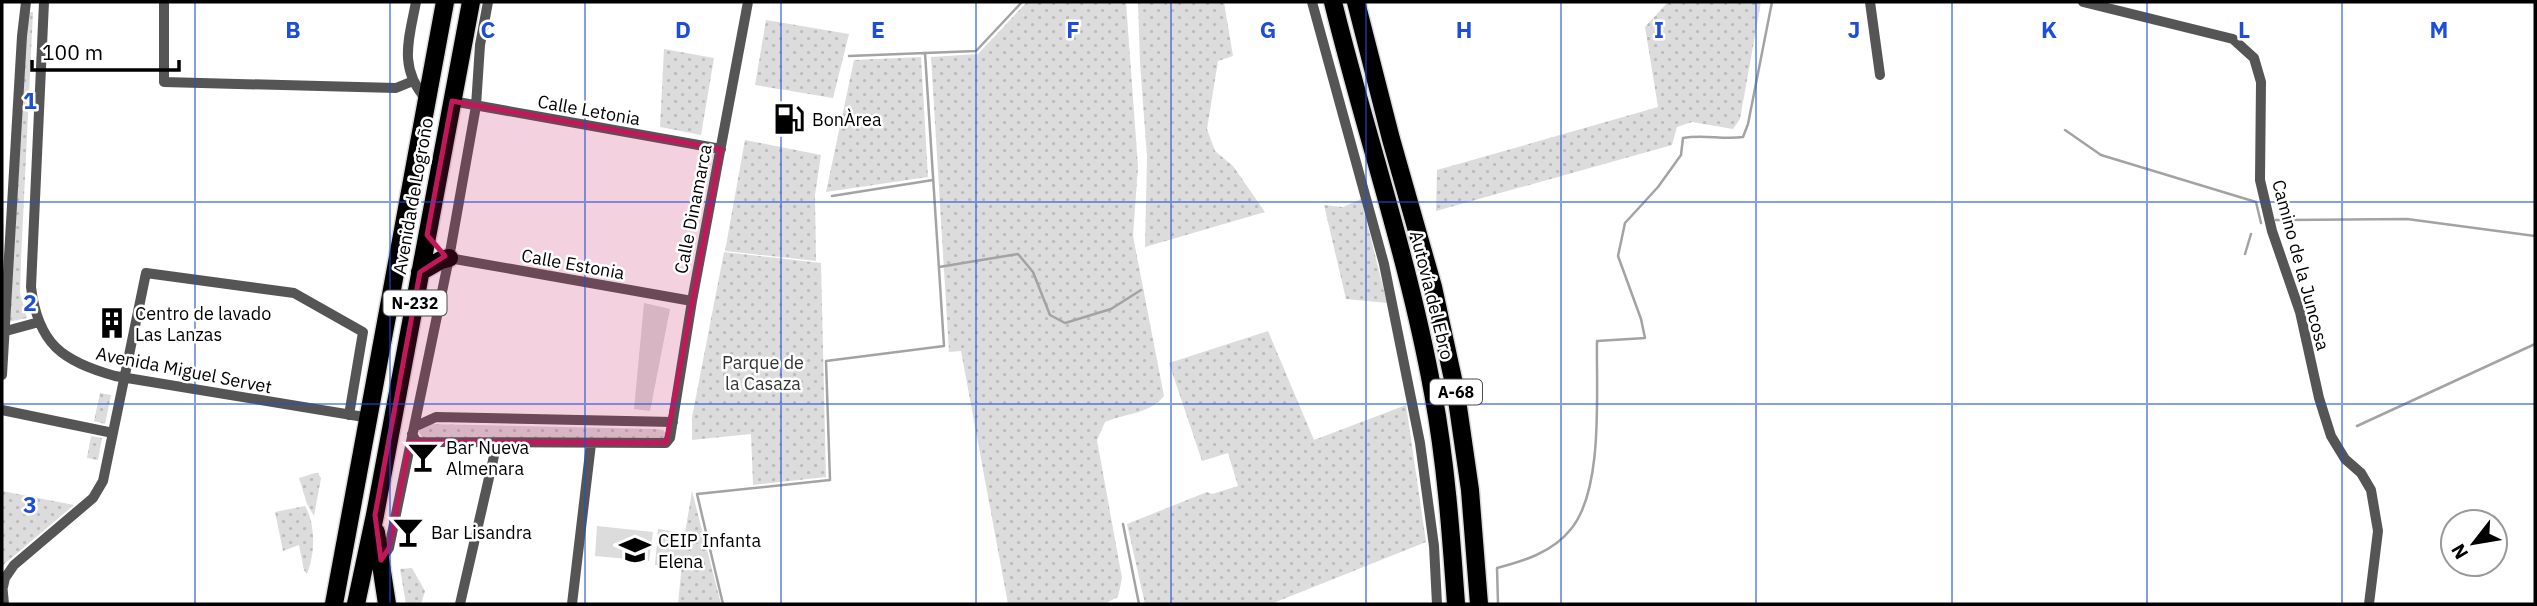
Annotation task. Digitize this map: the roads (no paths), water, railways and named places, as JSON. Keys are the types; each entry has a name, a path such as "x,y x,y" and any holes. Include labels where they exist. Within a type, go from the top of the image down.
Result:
{"highway":[{"name":"Avenida de Logroño","path":"334,604 445,2"},
{"name":"Avenida de Logroño","path":"356,604 471,2"},
{"name":"Autovía del Ebro","path":"1333,2 1412,291 1434,394 1448,493 1456,604"},
{"name":"Autovía del Ebro","path":"1356,2 1433,287 1456,393 1471,490 1479,604"},
{"path":"420,272 449,258 428,235"},
{"path":"375,515 387,604"}],"street":[{"path":"2,375 26,2"},
{"name":"Avenida Miguel Servet","path":"44,2 31,269 33,304 38,322 53,345 76,364 126,379 370,418"},
{"path":"164,2 164,82 396,88 412,81"},
{"path":"416,2 407,49 412,81 426,99"},
{"path":"381,560 389,548 449,258 476,106 480,45 488,2"},
{"name":"Calle Dinamarca","path":"673,422 692,301 748,2"},
{"path":"1312,2 1384,264 1420,443 1434,546 1437,604"},
{"path":"1870,2 1880,75"},
{"name":"Camino de la Juncosa","path":"2083,2 2233,39 2254,58 2261,82 2260,180 2272,231 2301,312 2319,398 2331,436 2345,459 2361,473 2371,490 2378,531 2370,604"},
{"name":"Calle Letonia","path":"452,101 721,149"},
{"name":"Calle Estonia","path":"449,258 692,301"},
{"path":"4,604 2,585 13,565 93,498 103,481 146,274 294,293 363,332 349,415"},
{"path":"6,331 38,322"},
{"path":"418,405 436,417"},
{"path":"2,410 113,433"},
{"path":"436,417 673,422 670,438 666,443 420,442 416,441 413,430 436,417"},
{"path":"460,604 497,443"},
{"path":"572,604 591,444"}],"waterway":[{"path":"849,56 976,51 1022,2"},
{"path":"1498,604 1497,568 1528,559 1556,544 1571,529 1582,511 1589,490 1596,439 1597,341 1645,338 1641,319 1618,256 1625,223 1658,187 1681,155 1683,138 1743,137 1748,124 1772,2"},
{"path":"723,604 697,494 830,480 826,361 944,346 925,53"},
{"path":"2065,130 2101,155 2256,202 2261,223"},
{"path":"832,196 933,180"},
{"path":"2276,220 2407,219 2535,236"},
{"path":"2245,254 2251,234"},
{"path":"939,267 1018,254 1033,272 1050,315 1065,323 1111,309 1141,290"},
{"path":"2357,426 2535,344"},
{"path":"1123,524 1139,604"}],"place":[{"name":"BonÀrea","path":"789,119"},
{"name":"Centro de lavado Las Lanzas","path":"112,323"},
{"name":"Bar Nueva Almenara","path":"423,457"},
{"name":"Bar Lisandra","path":"408,532"},
{"name":"CEIP Infanta Elena","path":"635,550"}],"park label":[{"name":"Parque de la Casaza","path":"763,372"}]}
